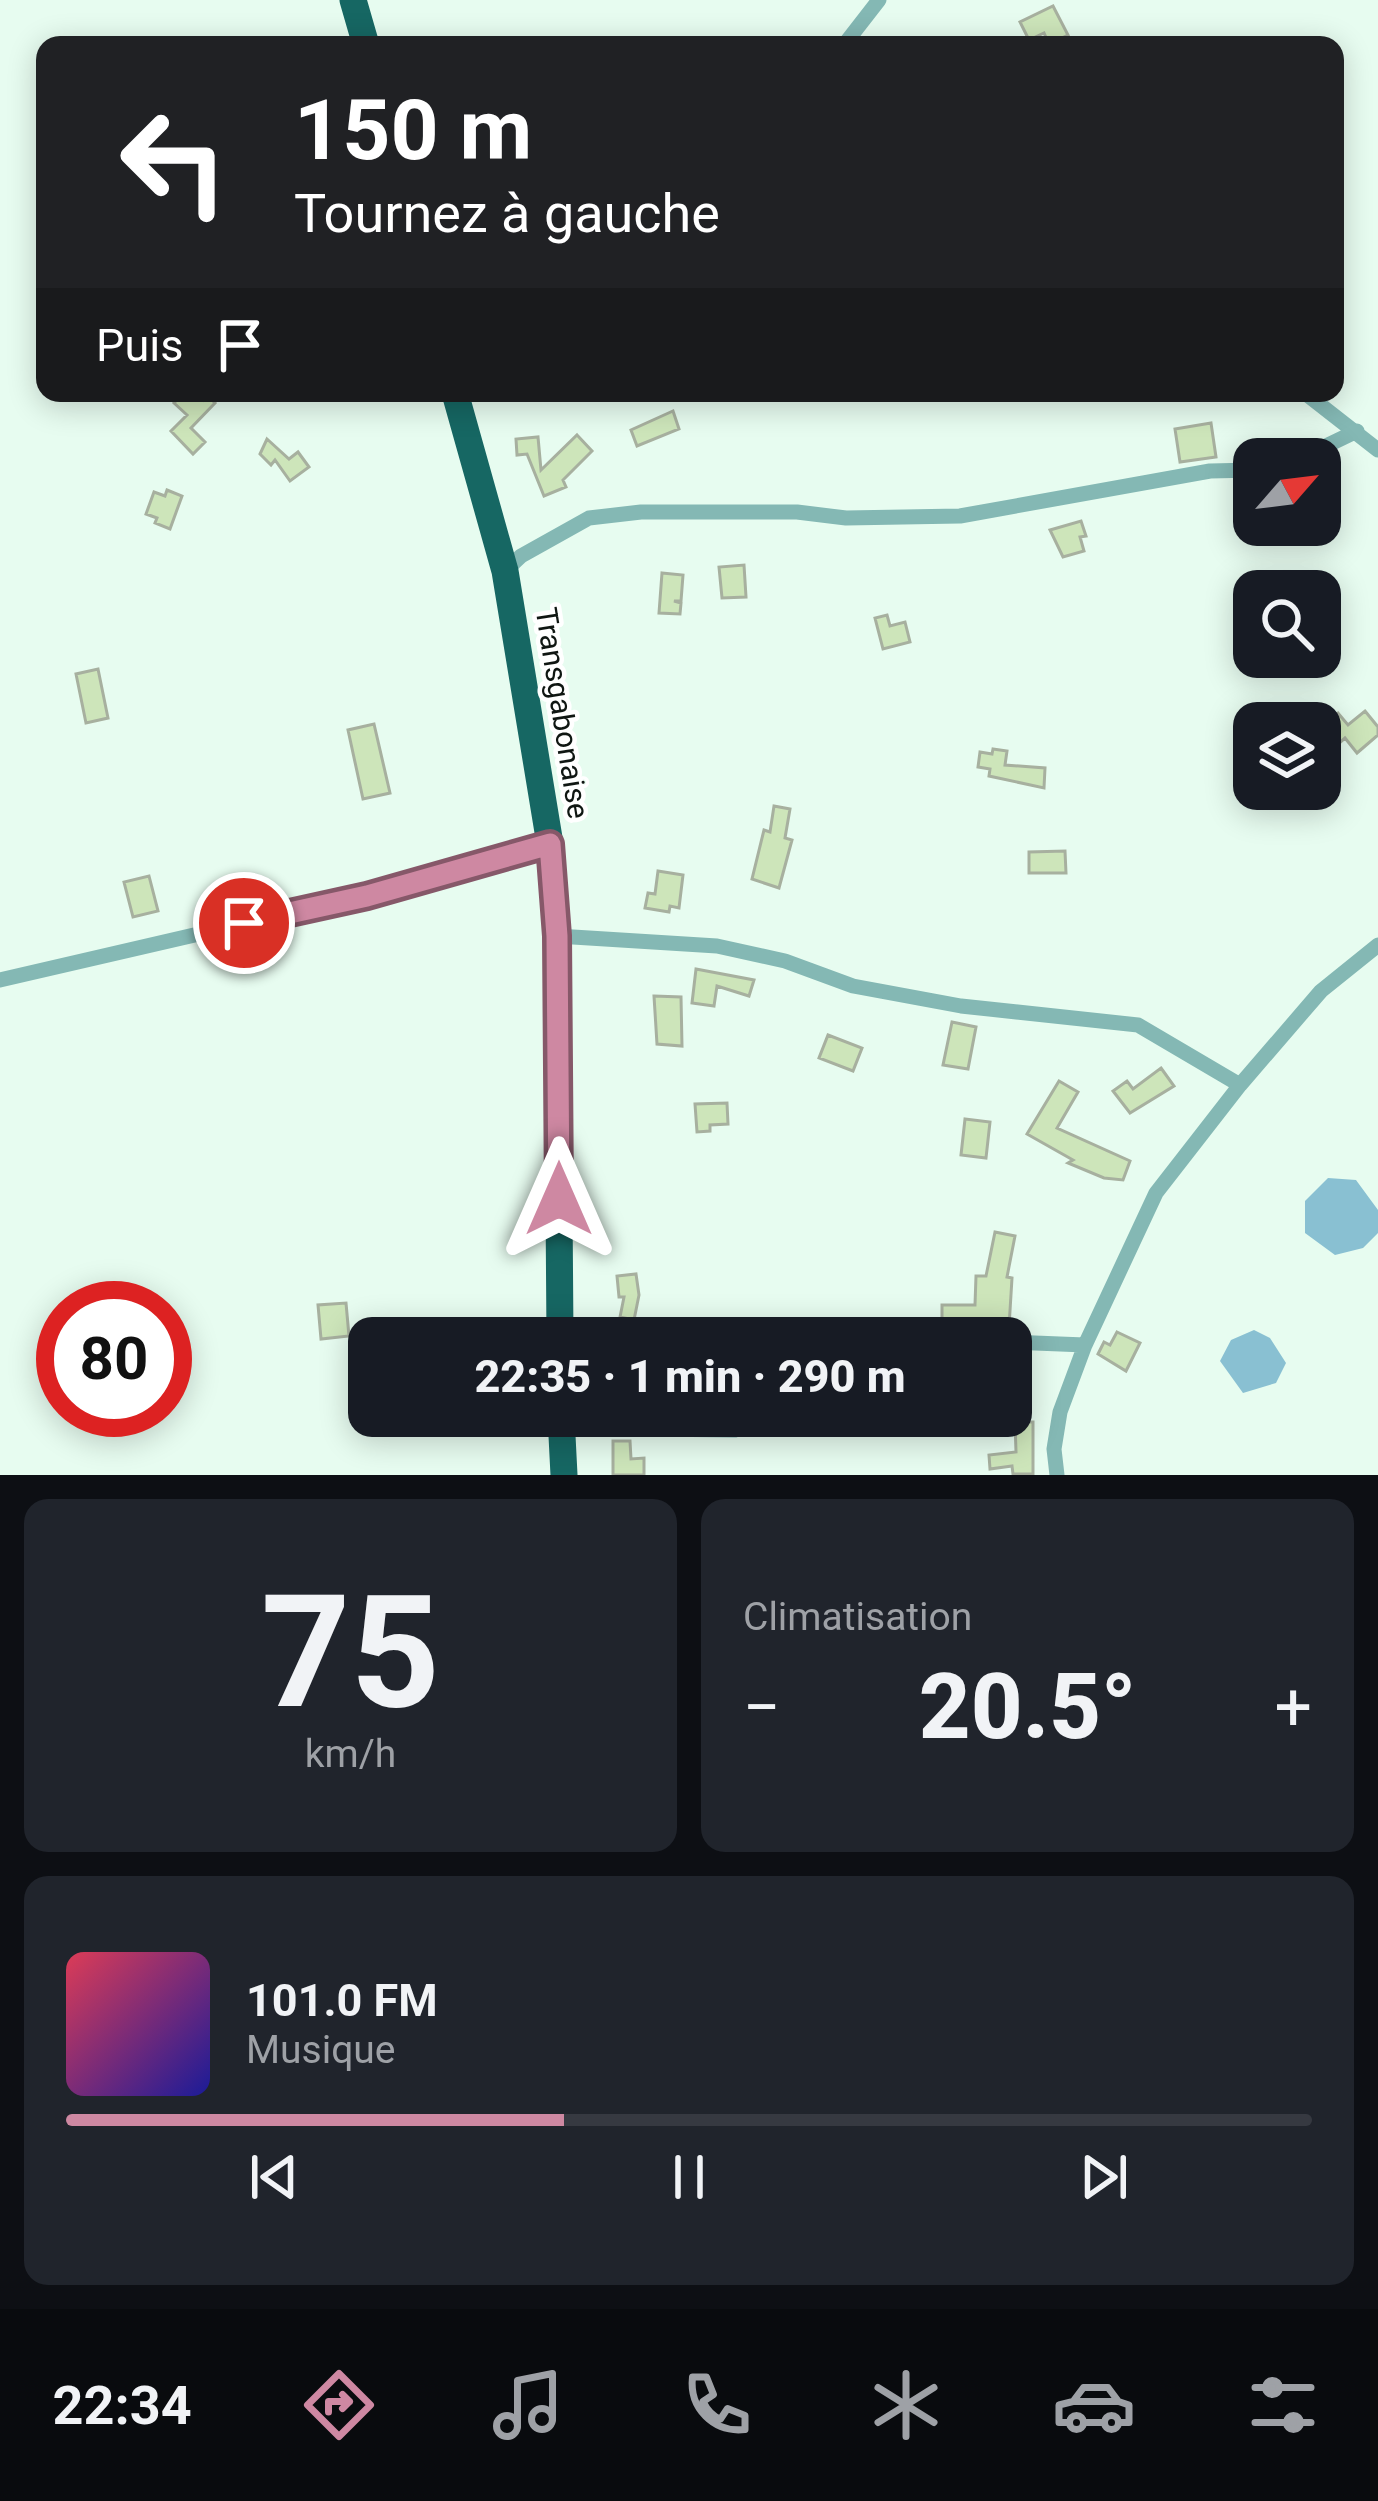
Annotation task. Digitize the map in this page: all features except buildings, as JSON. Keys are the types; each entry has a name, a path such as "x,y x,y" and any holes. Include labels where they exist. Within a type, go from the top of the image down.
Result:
{"highway":[{"path":"353,0 363,36"},
{"name":"Transgabonaise","path":"458,402 505,571 550,844 557,936 560,1317"},
{"path":"562,1437 563,1475"}],"street":[{"path":"851,36 879,0"},
{"path":"1317,402 1378,450"},
{"path":"1341,438 1357,430"},
{"path":"505,571 521,556 589,518 641,512 960,516 1233,470"},
{"path":"0,980 367,896 550,844"},
{"path":"557,936 717,946 785,961 854,986 961,1006 1138,1025 1240,1085"},
{"path":"1058,1475 1054,1449 1060,1412 1084,1345 1156,1193 1240,1085 1322,991 1378,945"},
{"path":"1032,1343 1084,1345"}],"water":[{"path":"1328,1178 1356,1180 1378,1210 1378,1233 1363,1248 1335,1255 1305,1233 1305,1201"},
{"path":"1254,1330 1270,1338 1286,1363 1276,1383 1243,1393 1220,1361 1231,1340"}],"route":[{"path":"244,923 367,896 550,844 557,936 559,1199"}]}
